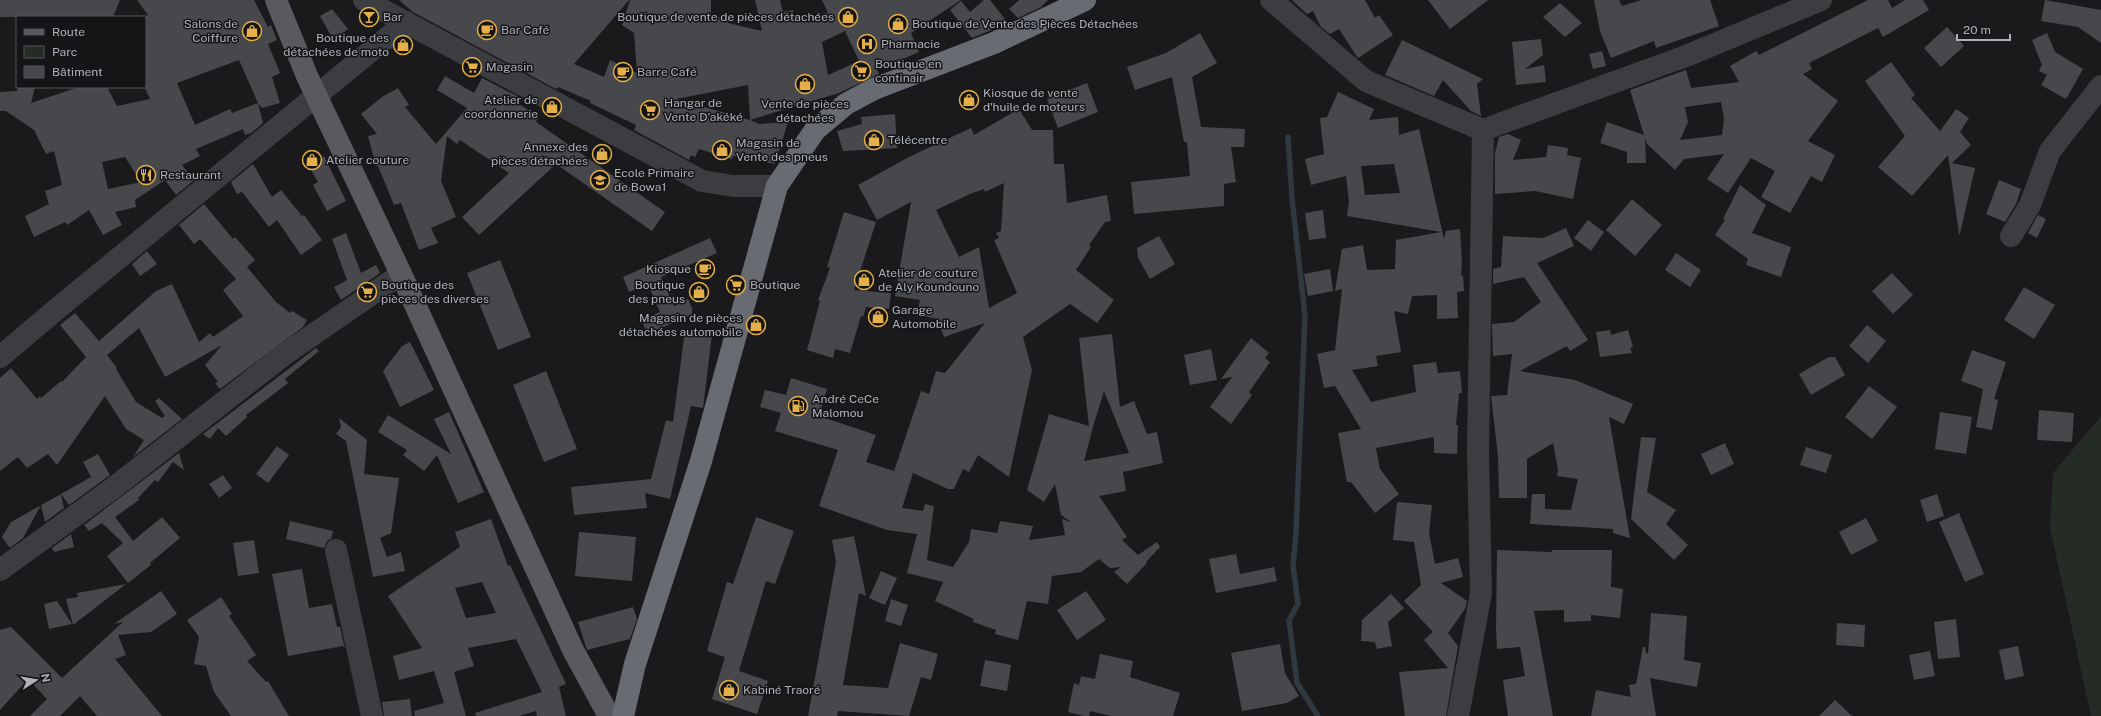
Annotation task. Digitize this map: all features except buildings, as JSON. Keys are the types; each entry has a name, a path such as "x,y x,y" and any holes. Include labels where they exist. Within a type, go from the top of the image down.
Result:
{"highway":[{"path":"623,716 635,664 701,461 777,186 815,130 846,104 874,89 994,43 1085,0"}],"main road":[{"path":"276,0 307,76 317,94 401,274 572,650 609,716"}],"street":[{"path":"364,0 702,181 734,186 777,186"},
{"path":"1271,0 1366,81 1483,130 1686,56 1821,0"},
{"path":"0,357 406,22"},
{"path":"2011,236 2030,205 2050,151 2101,86"},
{"path":"1458,716 1481,593 1478,450 1483,130"},
{"path":"0,570 112,489 285,354 401,274"},
{"path":"336,550 372,716"}],"green space":[{"path":"2101,416 2101,716 2091,716 2050,528 2053,473"}],"waterway":[{"path":"1288,137 1292,198 1305,316 1296,533 1293,565 1298,604 1289,620 1297,683 1318,716"}],"place":[{"name":"Bar","path":"369,17"},
{"name":"Boutique de vente de pièces détachées","path":"848,17"},
{"name":"Boutique de Vente des Pièces Détachées","path":"898,24"},
{"name":"Bar Café","path":"487,30"},
{"name":"Salons de Coiffure","path":"252,31"},
{"name":"Pharmacie","path":"867,44"},
{"name":"Boutique des détachées de moto","path":"403,45"},
{"name":"Magasin","path":"472,67"},
{"name":"Boutique en continair","path":"861,71"},
{"name":"Barre Café","path":"623,72"},
{"name":"Vente de pièces détachées","path":"805,84"},
{"name":"Kiosque de vente d'huile de moteurs","path":"969,100"},
{"name":"Atelier de coordonnerie","path":"552,107"},
{"name":"Hangar de Vente D'akéké","path":"650,110"},
{"name":"Télécentre","path":"874,140"},
{"name":"Magasin de Vente des pneus","path":"722,150"},
{"name":"Annexe des pièces détachées","path":"602,154"},
{"name":"Atelier couture","path":"312,160"},
{"name":"Restaurant","path":"146,175"},
{"name":"Ecole Primaire de Bowa1","path":"600,180"},
{"name":"Kiosque","path":"705,269"},
{"name":"Atelier de couture de Aly Koundouno","path":"864,280"},
{"name":"Boutique","path":"736,285"},
{"name":"Boutique des pièces des diverses","path":"367,292"},
{"name":"Boutique des pneus","path":"699,292"},
{"name":"Garage Automobile","path":"878,317"},
{"name":"Magasin de pièces détachées automobile","path":"756,325"},
{"name":"André CeCe Malomou","path":"798,406"},
{"name":"Kabiné Traoré","path":"729,690"}]}
